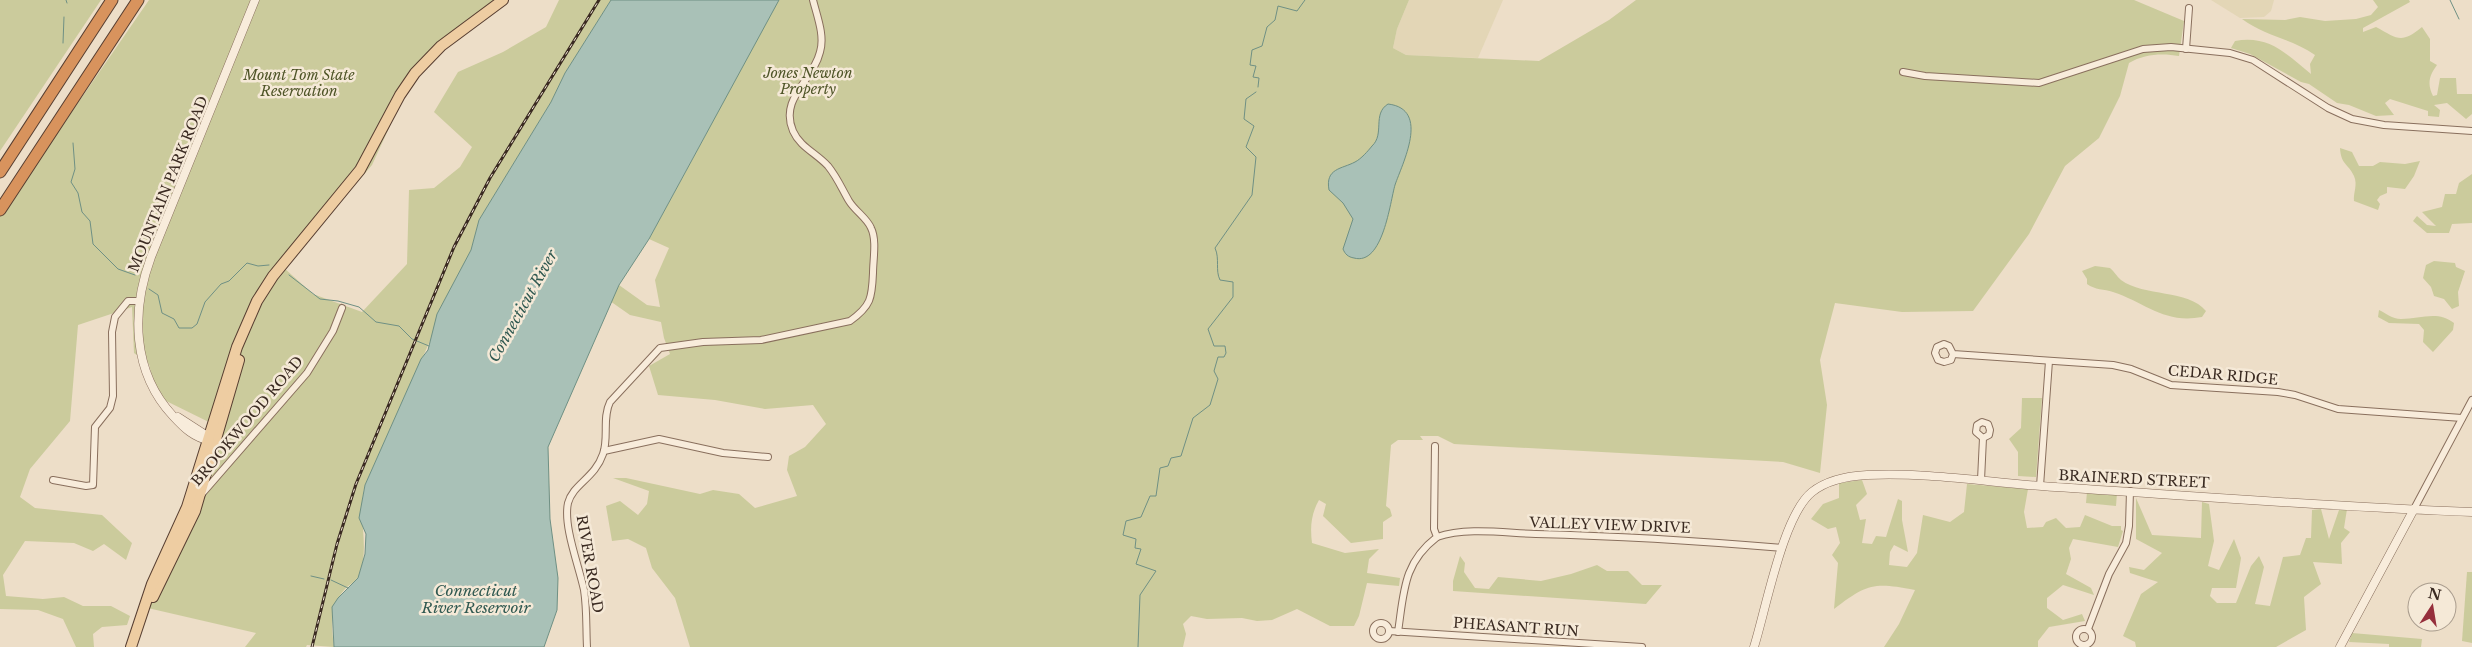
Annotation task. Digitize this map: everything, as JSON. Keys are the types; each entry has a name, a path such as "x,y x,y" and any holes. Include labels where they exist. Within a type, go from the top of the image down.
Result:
{"highway":[{"path":"0,172 112,0"},
{"path":"0,210 138,0"}],"main road":[{"path":"131,647 152,584 187,507 257,301 276,271 360,170 400,95 414,73 440,46 503,0"},
{"path":"137,629 187,528 199,498 211,439"}],"street":[{"name":"MOUNTAIN PARK ROAD","path":"211,439 166,409 151,386 144,367 137,320 139,300 143,277 151,256 255,0"},
{"name":"RIVER ROAD","path":"587,647 586,606 568,524 568,505 576,490 598,467 604,451 607,408 610,402 660,348 703,342 729,343 762,340 850,321 859,315 872,298 872,228 850,202 839,180 828,166 797,140 792,127 790,110 795,94 818,60 821,51 821,38 813,0"},
{"path":"2186,49 2189,8"},
{"path":"1903,72 1925,76 2039,83 2138,50 2186,49 2245,56 2328,108 2352,118 2384,125 2472,131"},
{"path":"53,480 86,486 93,485 96,427 110,408 113,396 112,332 115,317 128,301 139,300"},
{"name":"BROOKWOOD ROAD","path":"199,498 307,373 333,331 342,308"},
{"name":"CEDAR RIDGE","path":"1954,354 2119,366 2171,385 2290,393 2338,409 2462,418"},
{"path":"2040,486 2049,361"},
{"path":"2340,647 2472,400"},
{"path":"1981,480 1983,438"},
{"path":"604,451 659,439 723,453 768,457"},
{"path":"1398,632 1409,570 1415,558 1437,537 1434,529 1436,446"},
{"name":"BRAINERD STREET","path":"1782,548 1792,518 1802,502 1825,484 1850,477 1879,475 2472,512"},
{"path":"2088,629 2109,574 2126,543 2129,526 2130,491"},
{"name":"VALLEY VIEW DRIVE","path":"1437,537 1456,533 1477,532 1572,535 1665,538 1782,548"},
{"path":"1754,647 1782,548"},
{"name":"PHEASANT RUN","path":"1389,631 1642,647"}],"shaded area":[{"path":"1409,0 1503,0 1478,58 1406,55 1393,48 1397,29"},
{"path":"2211,0 2274,0 2271,11 2264,17 2240,18"}],"green space":[{"path":"0,0 101,0 0,151"},
{"name":"Mount Tom State Reservation","path":"149,0 503,0 466,26 412,78 372,165 284,268 313,294 362,312 407,264 409,190 434,188 460,167 472,147 434,112 458,72 503,52 546,27 559,0 611,0 565,73 551,102 479,220 471,250 365,485 362,508 364,553 362,564 359,576 345,589 336,602 332,616 334,647 307,645 306,647 245,647 256,633 139,606 203,502 223,429 156,396 149,364 134,353 132,307 78,325 70,421 30,469 20,497 35,508 102,515 132,543 126,560 104,544 93,551 74,543 25,541 3,575 6,596 43,599 64,597 83,606 111,606 130,616 127,625 102,627 93,634 94,647 76,647 63,619 38,610 0,609 0,216"},
{"name":"Jones Newton Property","path":"767,0 1409,0 1397,29 1393,48 1406,55 1539,61 1609,20 1636,0 2134,0 2184,21 2179,56 2153,55 2129,63 2120,96 2099,138 2065,166 2029,234 1973,311 1902,312 1835,303 1820,360 1827,405 1820,473 1783,462 1454,444 1438,436 1420,436 1423,440 1398,440 1391,445 1386,506 1390,509 1392,516 1383,522 1383,539 1351,543 1323,516 1326,504 1319,500 1314,510 1311,526 1312,543 1345,553 1379,549 1369,559 1367,573 1400,578 1399,586 1367,583 1359,616 1354,626 1330,626 1297,609 1272,620 1257,621 1242,618 1207,619 1191,616 1183,624 1186,634 1183,647 690,647 675,598 652,568 646,548 628,539 612,541 606,506 620,501 638,515 647,504 649,491 613,478 626,478 700,494 713,490 739,494 755,508 797,496 787,470 789,456 805,447 826,424 813,405 765,409 715,400 658,395 649,366 670,354 661,322 630,315 610,301 619,285 647,305 660,307 655,280 669,248 649,239 705,136"},
{"path":"2373,0 2409,0 2410,2 2363,28 2363,32 2376,27 2395,37 2404,38 2422,27 2430,39 2430,61 2437,65 2430,80 2433,96 2437,95 2440,78 2456,78 2457,94 2472,94 2472,114 2466,119 2447,103 2434,105 2440,110 2439,117 2428,116 2428,111 2390,99 2385,103 2394,115 2376,116 2349,105 2337,103 2309,84 2301,82 2250,54 2231,48 2235,41 2258,41 2268,44 2285,53 2311,74 2310,64 2315,55 2297,45 2260,30 2242,19 2285,20 2300,17 2325,21 2356,19 2371,15 2378,7"},
{"path":"2340,148 2352,152 2359,166 2373,166 2380,162 2405,164 2420,161 2414,176 2405,189 2387,187 2387,193 2380,196 2377,200 2380,204 2378,210 2354,201 2355,179 2343,161"},
{"path":"2472,174 2472,223 2452,224 2449,233 2427,233 2413,221 2417,216 2427,225 2436,226 2422,212 2442,207 2445,194 2456,194 2459,183"},
{"path":"2434,261 2455,263 2456,267 2465,271 2458,292 2459,306 2452,309 2444,299 2434,296 2431,287 2423,278 2426,265"},
{"path":"2095,266 2110,268 2121,280 2141,289 2188,299 2206,311 2202,317 2177,318 2113,292 2093,287 2087,284 2087,279 2082,271"},
{"path":"2379,310 2398,319 2429,316 2442,317 2454,323 2453,330 2433,352 2423,342 2424,330 2419,324 2389,323 2378,317"},
{"path":"2022,398 2042,398 2036,477 2018,476 2018,452 2009,439 2021,428"},
{"path":"1862,480 1867,494 1856,505 1860,520 1866,519 1862,543 1872,544 1876,536 1886,537 1898,499 1902,501 1902,520 1908,552 1894,545 1890,552 1889,565 1907,567 1917,553 1923,515 1950,522 1964,512 1967,484 2028,489 2024,512 2027,528 2043,527 2046,522 2056,518 2066,528 2080,527 2085,515 2112,526 2121,526 2123,531 2118,547 2073,539 2069,548 2071,559 2066,574 2091,588 2094,595 2063,585 2047,598 2047,608 2063,620 2082,614 2085,621 2049,627 2038,641 2038,647 1884,647 1899,624 1915,590 1889,586 1871,587 1855,594 1834,609 1838,563 1832,555 1840,543 1836,527 1828,529 1811,519 1823,504 1839,498 1839,483"},
{"path":"2087,492 2117,493 2116,506 2086,503"},
{"path":"2136,498 2152,535 2201,538 2202,502 2209,504 2214,541 2208,566 2219,570 2234,539 2241,558 2236,588 2212,588 2210,596 2217,603 2236,603 2251,566 2259,556 2264,567 2255,604 2270,606 2283,557 2300,555 2306,538 2311,538 2312,510 2321,509 2329,539 2339,510 2347,509 2344,528 2350,532 2341,543 2342,564 2313,562 2321,584 2304,597 2306,630 2276,647 2136,647 2135,642 2123,636 2141,594 2158,582 2130,573 2129,567 2144,570 2162,553 2136,539"},
{"path":"1460,556 1465,563 1464,572 1475,588 1489,589 1498,577 1541,581 1571,574 1597,565 1607,571 1628,571 1642,585 1662,585 1646,604 1453,591 1453,581"},
{"path":"2467,572 2472,572 2472,643 2462,641"},
{"path":"2352,633 2422,639 2421,647 2389,647 2389,644 2349,642"}],"water":[{"path":"611,0 779,0 649,239 619,285 548,447 550,519 558,578 557,610 544,647 334,647 332,607 338,598 358,578 365,554 366,534 359,518 365,485 421,359 428,350 437,314 471,250 479,220 551,102 565,73"},
{"path":"1388,104 1401,108 1408,116 1411,126 1407,151 1395,185 1384,231 1378,243 1372,252 1364,258 1352,258 1343,249 1353,219 1343,203 1329,190 1328,183 1332,173 1360,159 1376,141 1379,119 1383,108"}],"waterway":[{"path":"1258,87 1259,78 1253,77 1256,66 1250,65 1252,50 1262,46 1267,27 1275,20 1278,6 1297,11 1305,0"},
{"path":"2450,0 2459,19"},
{"path":"63,43 64,17"},
{"path":"1138,647 1140,595 1156,571 1136,564 1141,549 1135,548 1136,539 1123,535 1126,521 1141,517 1150,496 1156,496 1160,468 1168,466 1171,458 1181,456 1193,418 1210,405 1218,379 1214,371 1218,357 1224,357 1226,353 1225,346 1214,346 1208,329 1233,297 1233,282 1220,280 1215,248 1252,195 1256,157 1246,147 1254,126 1244,119 1246,99 1256,92"},
{"path":"73,143 75,169 71,182 78,193 82,212 90,221 93,244 118,269 135,275"},
{"path":"149,289 158,295 162,313 174,319 179,328 192,328 197,324 205,302 221,284 229,281 247,263 258,266 269,265"},
{"path":"289,275 320,299 338,301 359,307 376,322 399,326 412,339 429,346"},
{"path":"311,576 324,579"},
{"path":"331,580 348,588"}],"railway":[{"path":"312,647 337,544 356,484 454,247 490,178 599,0"}],"water label":[{"name":"Connecticut River","path":"523,306"},
{"name":"Connecticut River Reservoir","path":"476,600"}]}
